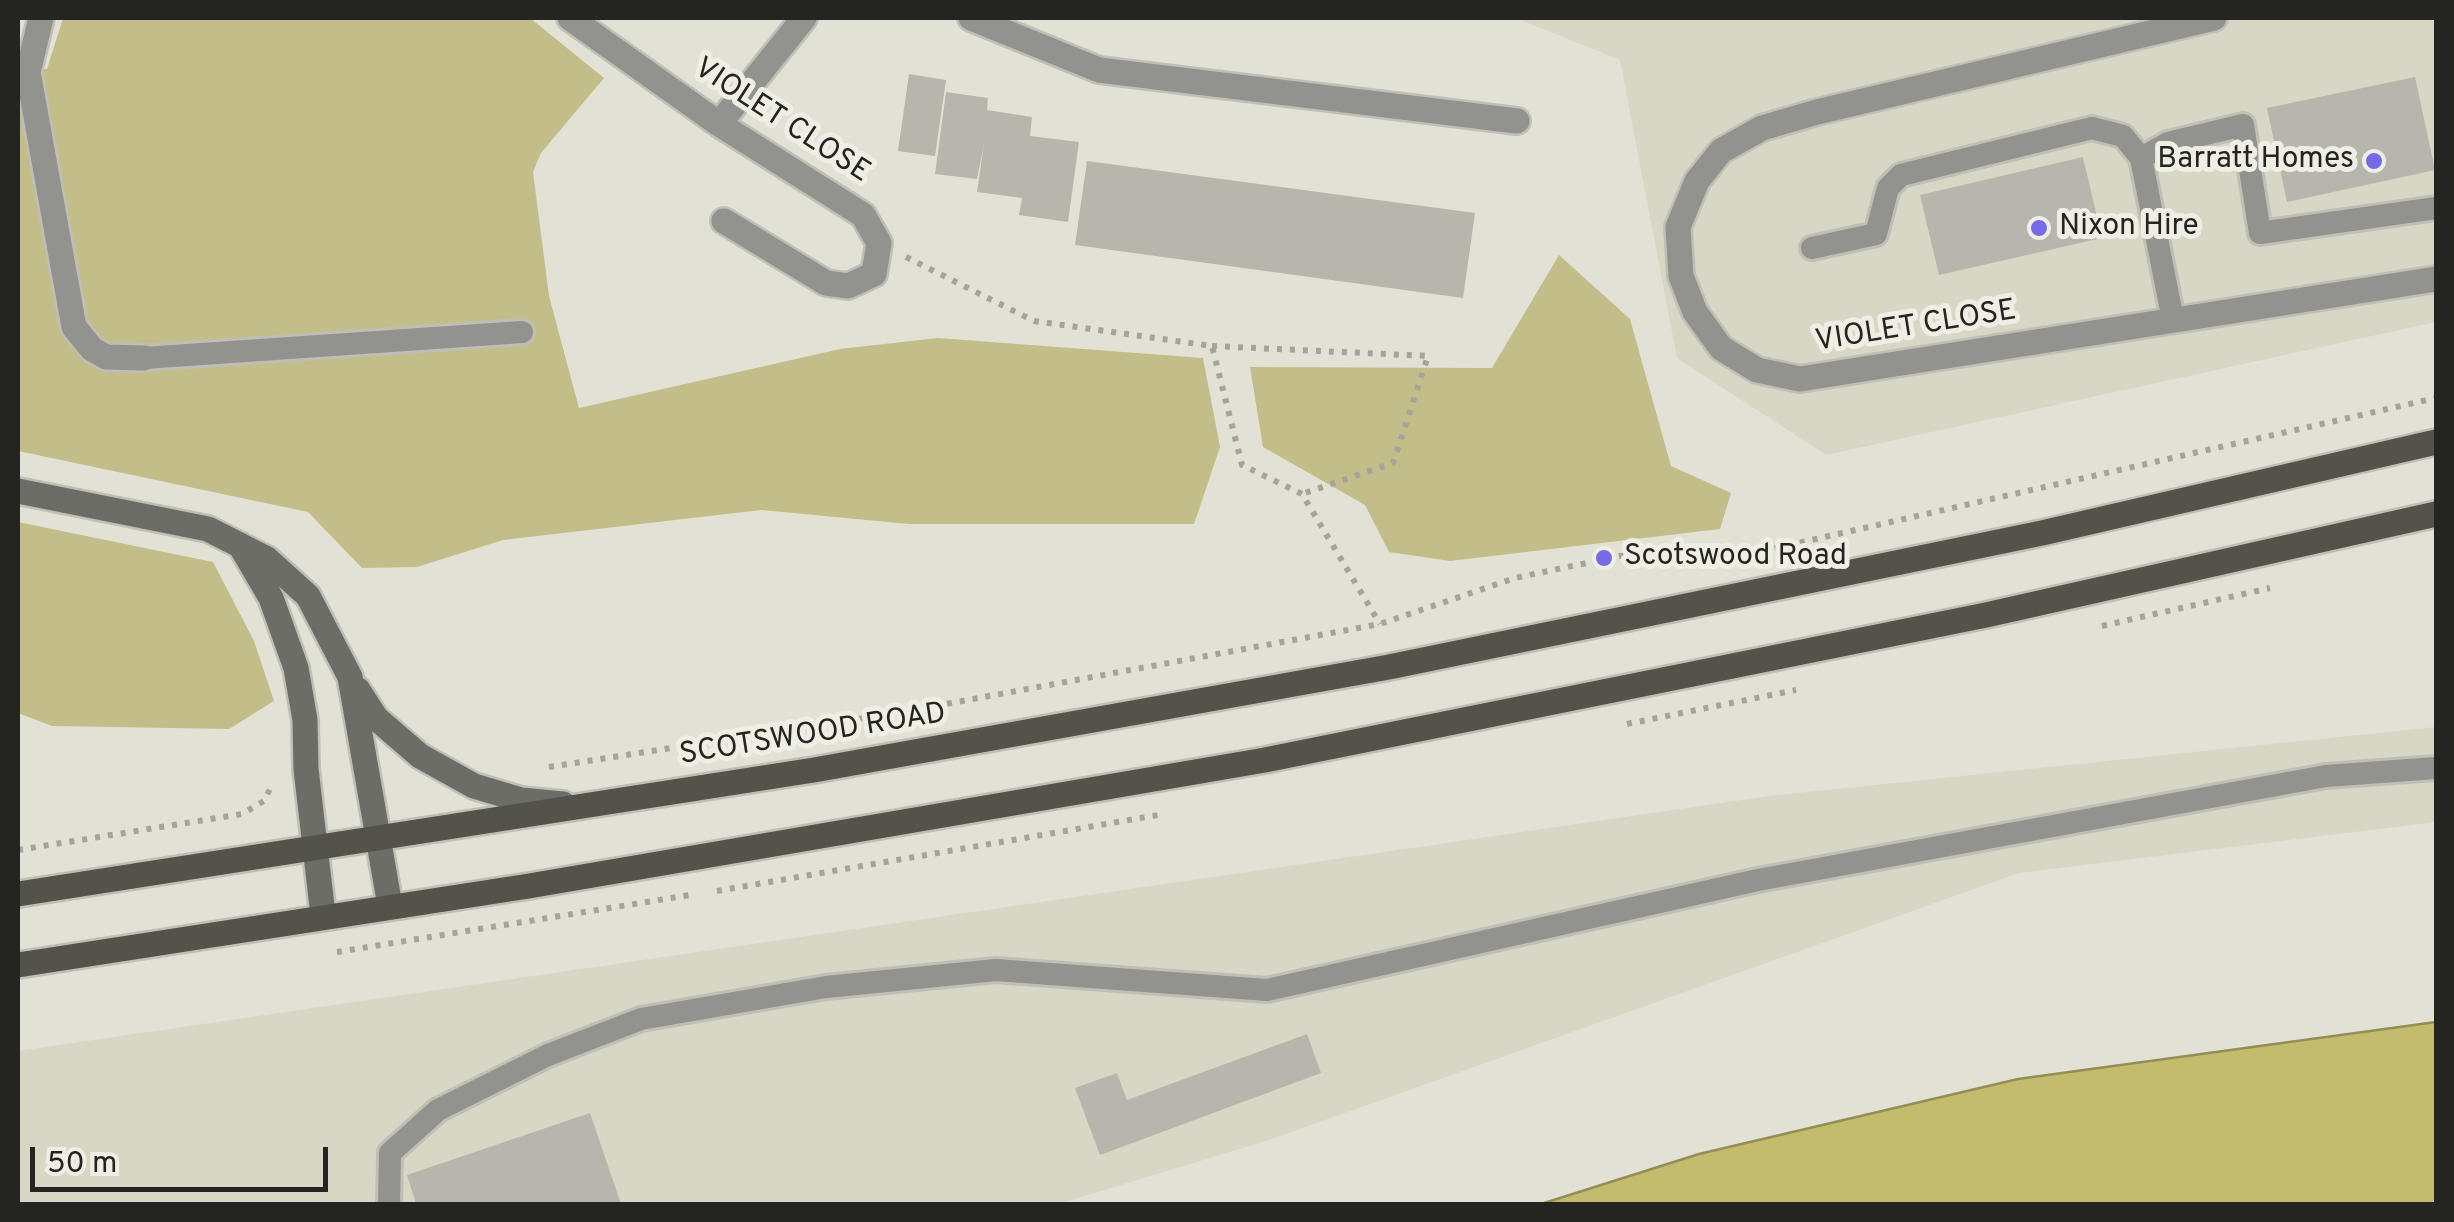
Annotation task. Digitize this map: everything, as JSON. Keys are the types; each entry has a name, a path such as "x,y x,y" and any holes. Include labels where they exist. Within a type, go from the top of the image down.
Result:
{"main road":[{"name":"SCOTSWOOD ROAD","path":"18,894 587,806 1080,724 1389,667 2042,533 2436,442"},
{"path":"18,491 186,522 240,545 267,560 308,596 376,718 420,756 474,786 521,800 587,806"},
{"path":"18,965 1265,760 1986,615 2436,514"},
{"path":"240,545 271,598 296,668 305,720 323,915"},
{"path":"350,677 390,906"}],"street":[{"path":"41,18 28,72 74,327 92,349 106,356 144,358"},
{"name":"VIOLET CLOSE","path":"570,18 719,124 863,214 880,243"},
{"path":"719,124 804,18"},
{"path":"971,18 1098,70 1516,120"},
{"name":"VIOLET CLOSE","path":"2214,18 1762,128 1721,151 1697,181 1678,227 1681,276 1695,312 1721,348 1757,370 1800,379 2436,279"},
{"path":"724,221 826,284 848,286 874,274 880,243"}],"lane":[{"path":"2141,158 2168,142 2243,125 2260,232 2436,208"},
{"path":"1812,248 1876,234 1888,188 1901,174 2092,128 2123,136 2141,158 2173,320"},
{"path":"144,358 522,332"},
{"path":"388,1204 390,1154 438,1110 548,1055 641,1019 826,987 996,970 1266,990 1758,880 2326,776 2436,768"}],"path":[{"path":"880,243 1034,320 1212,346 1428,356 1393,463 1302,494"},
{"path":"1212,346 1242,465 1302,494 1380,624"},
{"name":"SCOTSWOOD ROAD","path":"538,769 897,713 1380,624 1515,578 1620,556 1772,550 2436,398"},
{"path":"18,850 242,814 264,801 274,773"}],"shaded area":[{"path":"63,18 530,18 604,78 541,153 533,172 549,296 579,408 840,349 938,338 1203,358 1220,447 1194,524 909,524 761,510 503,540 417,567 362,568 308,512 18,451 18,69 47,69"},
{"path":"1516,18 2436,18 2436,322 1826,455 1677,358 1620,60"},
{"path":"1559,255 1630,319 1671,466 1731,493 1720,529 1450,561 1389,552 1365,505 1263,447 1250,367 1492,368"},
{"path":"18,522 213,562 254,641 274,701 229,729 52,726 18,713"},
{"path":"2436,727 2436,822 2019,873 1266,1141 1058,1204 18,1204 18,1051 1769,796"},
{"path":"2436,1022 2436,1204 1541,1204 1699,1154 2018,1079"}],"building":[{"path":"909,74 946,80 935,156 898,151"},
{"path":"2415,77 2435,170 2287,202 2267,108"},
{"path":"946,92 988,98 987,110 1032,117 1030,136 1079,142 1068,222 1019,215 1022,198 977,192 984,143 977,179 935,174"},
{"path":"2083,157 2102,238 1939,275 1920,195"},
{"path":"1087,161 1475,213 1463,298 1075,245"},
{"path":"1307,1034 1321,1073 1100,1155 1075,1088 1117,1073 1127,1100"},
{"path":"590,1113 621,1204 416,1204 407,1175"}],"place":[{"name":"Barratt Homes","path":"2374,161"},
{"name":"Nixon Hire","path":"2039,228"},
{"name":"Scotswood Road","path":"1604,558"}]}
